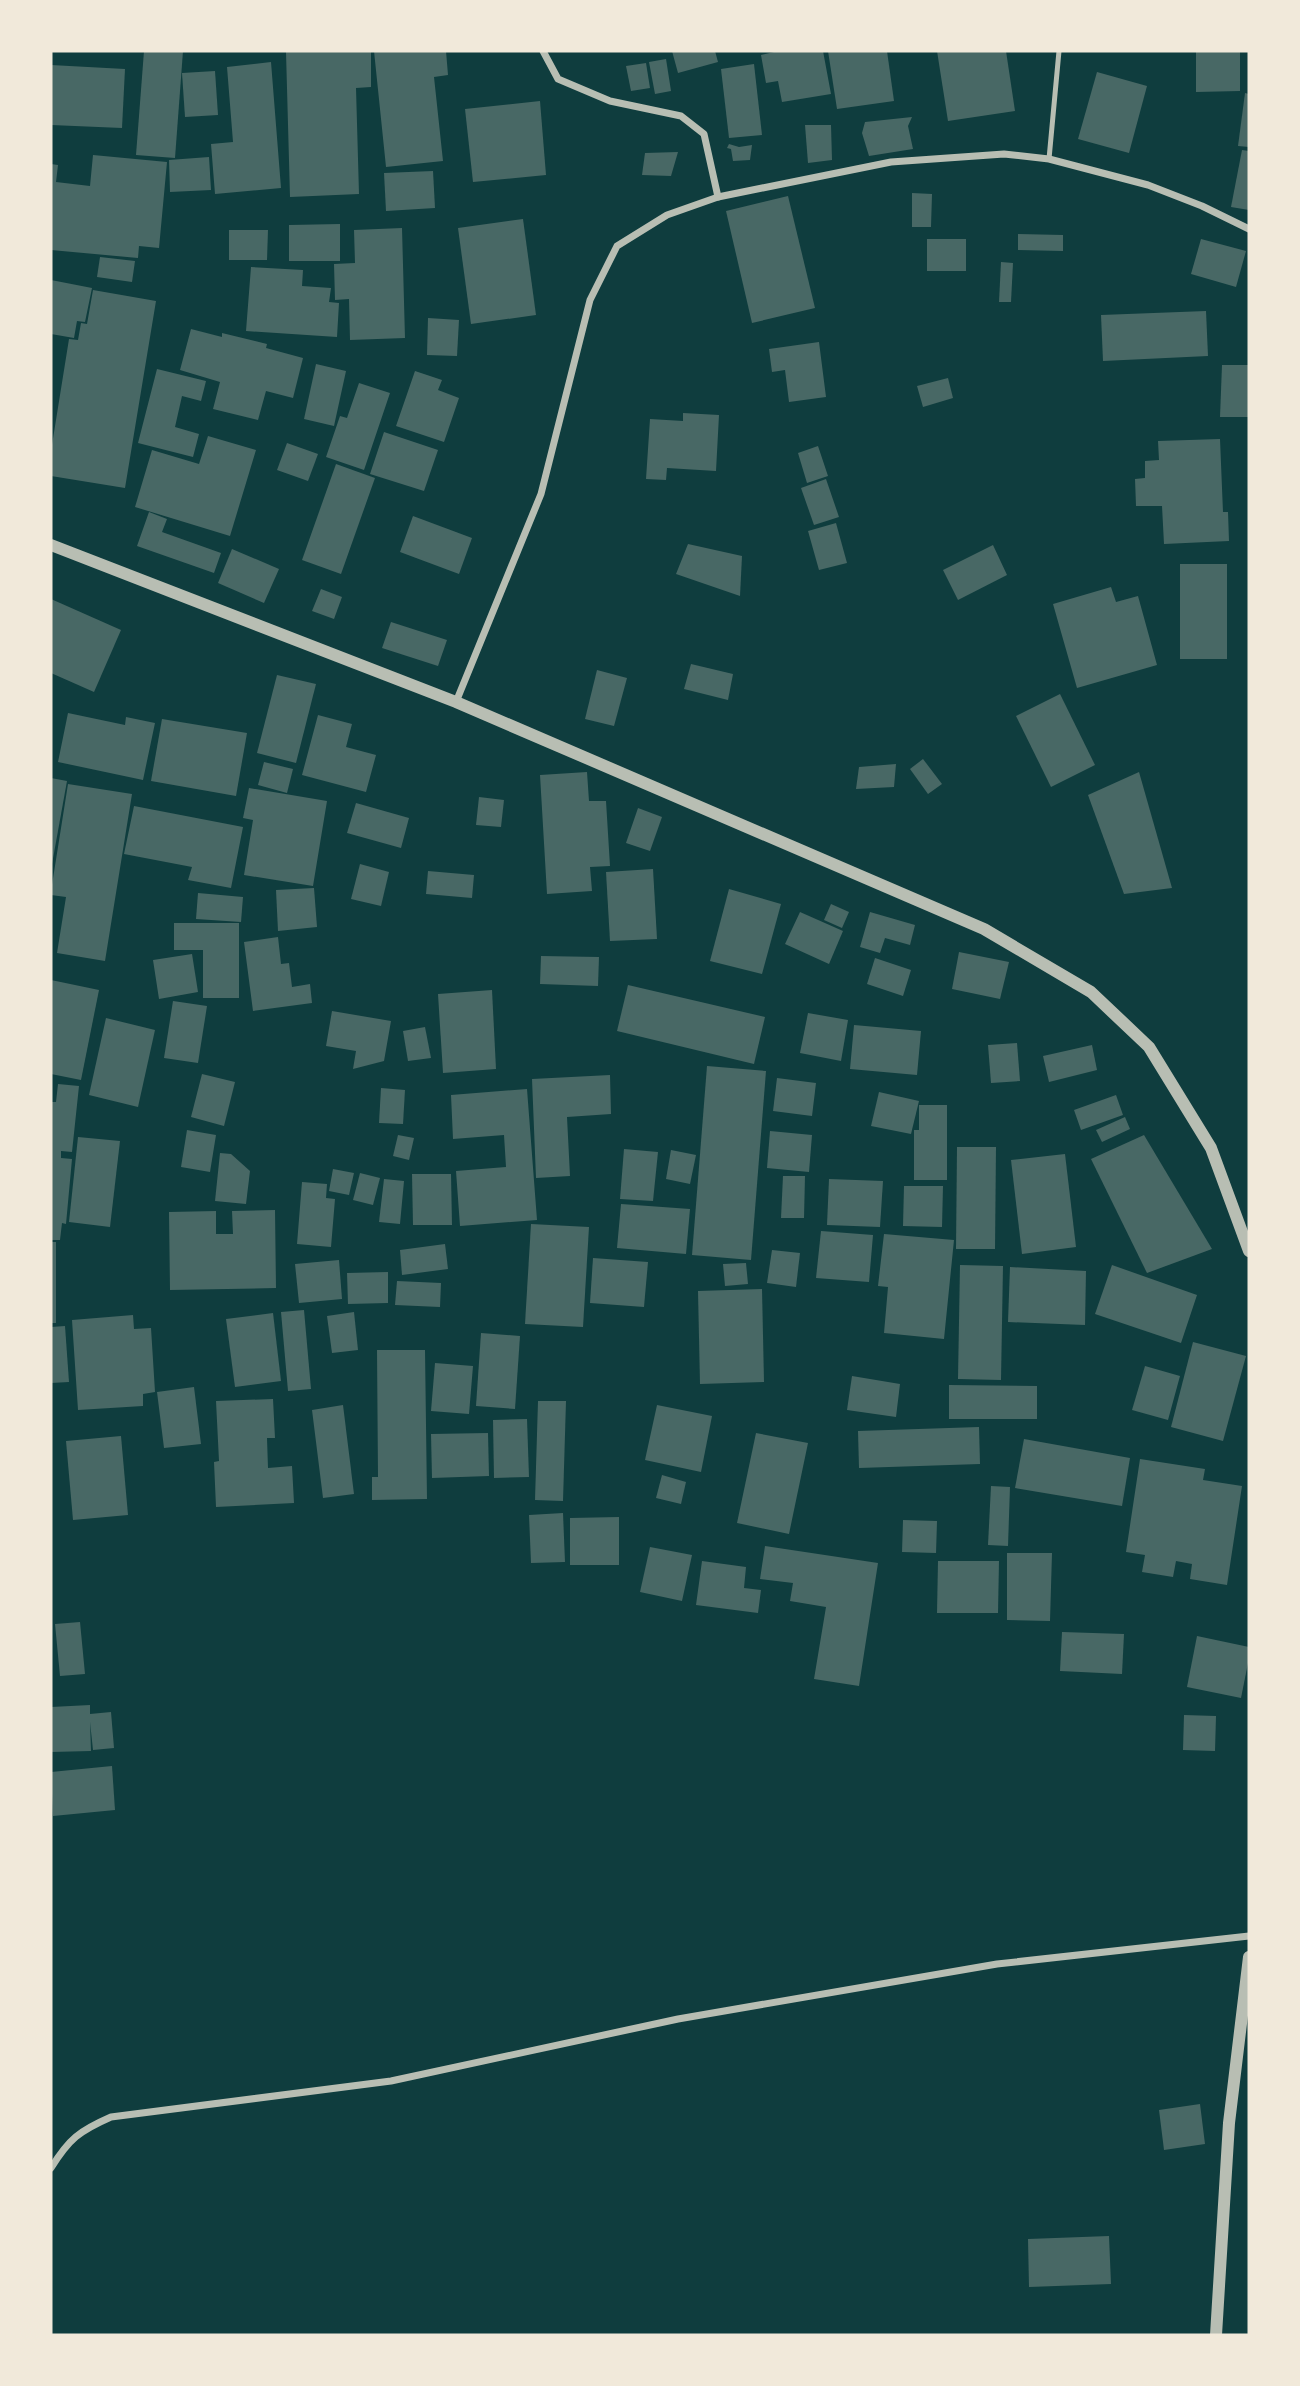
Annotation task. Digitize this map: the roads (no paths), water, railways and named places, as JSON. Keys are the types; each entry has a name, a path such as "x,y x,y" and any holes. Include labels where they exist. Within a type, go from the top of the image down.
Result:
{"street":[{"path":"543,51 558,79 610,101 681,116 704,134 718,197"},
{"path":"456,702 541,494 590,300 617,246 667,215 718,197 891,162 1004,154 1049,159 1148,185 1202,206 1249,229"},
{"path":"51,545 456,702 984,929 1091,992 1149,1046 1211,1148 1249,1251"},
{"path":"51,2168 63,2149 82,2130 111,2117 391,2081 678,2019 997,1964 1249,1936"},
{"path":"1216,2335 1229,2123 1249,1957"}],"lane":[{"path":"1049,159 1059,51"}]}
